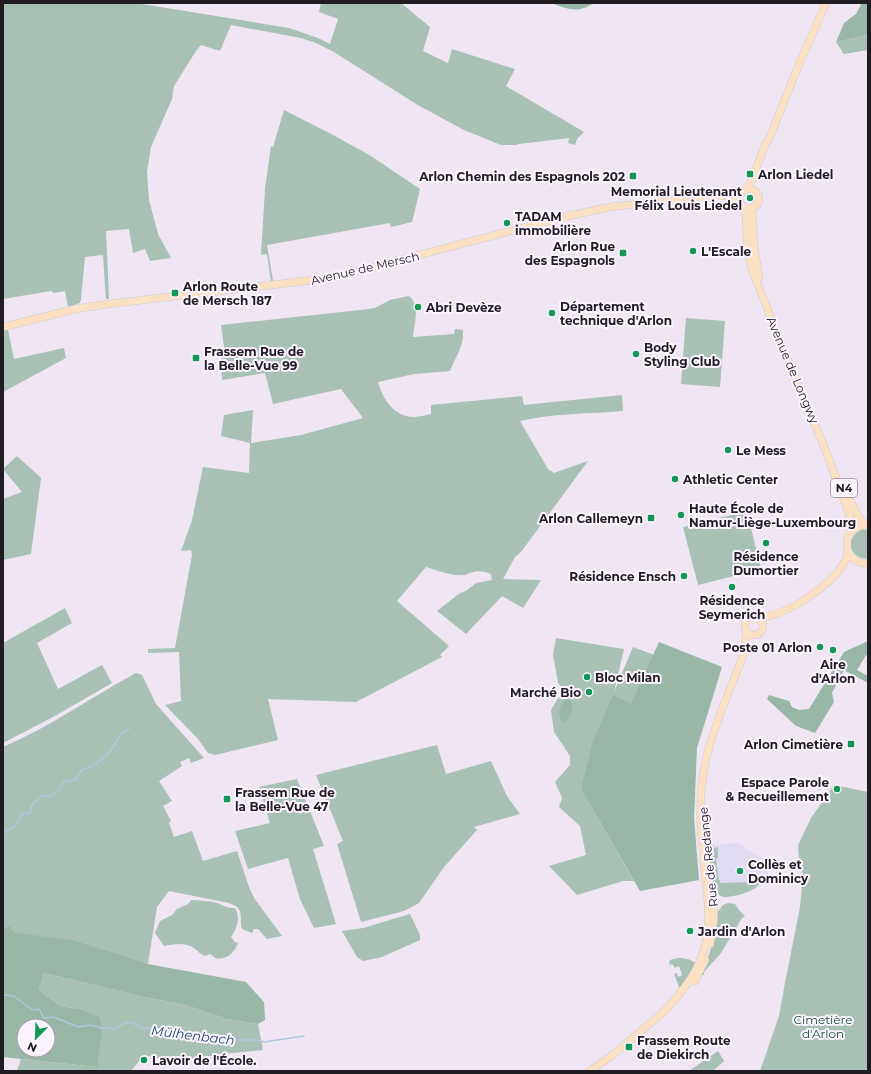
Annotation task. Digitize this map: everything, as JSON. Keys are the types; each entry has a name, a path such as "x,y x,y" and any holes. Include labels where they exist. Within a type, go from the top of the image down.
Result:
{"main road":[{"name":"N4","path":"742,204 744,191 751,182 797,69 826,3"},
{"name":"N4","path":"752,208 759,202 759,196 756,192 756,179 769,144 769,139"},
{"path":"744,191 752,189 756,192"},
{"name":"Avenue de Mersch","path":"3,327 75,310 108,304 331,278 568,216 610,207 725,196 744,191"},
{"name":"Avenue de Mersch","path":"725,196 732,197 742,204"},
{"path":"742,204 752,208"},
{"name":"Avenue de Longwy","path":"742,204 746,212 747,242 751,267 826,449"},
{"name":"Avenue de Longwy","path":"752,208 754,245 760,290"},
{"name":"N4","path":"826,449 856,515 868,525"},
{"name":"N4","path":"826,449 850,516 850,532 846,542 848,552"},
{"name":"N4","path":"850,532 855,528 868,525"},
{"path":"848,552 851,557 865,564"},
{"path":"840,570 848,552"},
{"path":"778,613 768,621 761,632 756,635 750,635 746,631 744,625 751,616 766,617 778,613 804,600 848,565 865,564"},
{"path":"758,617 762,622 763,628"},
{"name":"Rue de Redange","path":"745,650 746,631"},
{"name":"Rue de Redange","path":"590,1071 614,1054 687,992 700,972 706,958 713,931 714,919 703,812 703,776 705,761 713,733 745,650 756,635"}],"shaded area":[{"name":"Collès et Dominicy","path":"738,843 772,866 761,883 754,889 741,895 721,896 714,890 713,886 709,845"}],"green space":[{"path":"3,3 136,3 289,28 318,38 330,44 338,19 319,12 321,3 401,3 430,27 423,51 448,63 452,49 515,69 506,86 584,132 577,139 575,145 568,143 569,138 516,145 501,145 464,130 416,104 334,52 316,43 301,38 231,25 220,51 201,45 196,51 174,86 172,99 151,147 147,172 149,200 158,234 171,258 150,261 145,249 133,253 129,229 106,231 109,299 106,299 103,255 85,257 80,303 68,307 65,291 54,293 51,291 3,299"},
{"path":"551,3 594,3 582,8 568,9"},
{"path":"862,3 868,3 868,35 836,42 844,23 856,14"},
{"path":"868,35 868,50 844,54 836,42"},
{"path":"284,110 371,156 420,189 412,222 391,227 390,223 267,245 273,281 271,282 267,254 261,255 265,189 271,146 273,147"},
{"path":"409,296 413,300 416,310 413,337 454,334 455,329 463,330 463,336 461,346 450,371 414,374 378,382 390,406 400,414 417,417 431,414 431,405 522,396 524,405 622,395 623,411 559,415 520,421 548,469 554,473 588,461 521,552 515,557 503,579 541,580 523,608 502,596 466,634 437,611 460,593 466,591 476,583 492,580 491,574 478,571 465,575 456,575 426,567 397,601 449,646 440,655 442,657 356,702 268,699 278,740 215,755 208,753 198,739 165,705 181,701 179,652 148,653 148,649 175,648 192,555 191,550 181,551 192,520 203,467 249,473 250,443 221,436 224,415 253,410 251,443 301,435 363,418 341,389 273,404 265,373 222,380 221,355 225,354 221,325 375,308 390,300"},
{"path":"686,318 725,321 720,387 681,384"},
{"path":"8,330 14,359 64,348 66,358 3,392 3,331"},
{"path":"17,456 41,478 31,554 3,560 3,499 22,492 3,469"},
{"path":"747,511 761,569 698,585 683,527"},
{"path":"863,529 868,530 868,559 861,558 856,555 851,547 853,537"},
{"path":"65,608 72,623 37,643 58,689 102,665 112,683 53,717 3,743 3,643"},
{"path":"556,638 624,649 614,692 633,647 654,655 631,705 613,696 581,789 634,881 623,881 577,895 549,866 586,855 580,826 559,807 562,798 555,782 570,765 570,756 554,732 551,710 563,690 558,683 553,654"},
{"path":"868,641 868,657 866,655 857,670 868,676 868,683 844,670 832,693 834,702 815,733 796,726 767,699 769,695 789,701 792,707 799,710 809,709 844,652"},
{"path":"659,642 722,667 697,748 694,818 699,880 640,891 581,789 593,741 613,695 631,704"},
{"path":"136,673 142,675 156,704 204,758 191,763 189,758 180,762 182,766 159,781 172,801 163,806 171,821 169,823 174,837 192,831 203,861 237,851 254,898 282,936 267,939 258,929 254,929 252,933 242,929 239,910 237,907 229,903 169,891 157,907 148,964 15,933 9,925 3,930 3,747 54,721"},
{"path":"570,699 572,709 570,716 563,723 559,712 563,703"},
{"path":"437,745 446,774 491,761 507,796 520,814 474,827 477,830 444,867 419,903 404,911 361,922 337,844 343,841 316,775"},
{"path":"297,779 324,846 313,849 336,924 314,928 300,899 288,858 248,869 235,831 270,823 259,787"},
{"name":"Cimetière d'Arlon","path":"834,785 868,792 868,1068 864,1071 760,1071 779,1016 800,907 803,876 799,862 798,845 811,818"},
{"path":"709,845 713,845 714,848 718,847 718,858 716,858 720,883 755,882 758,878 761,878 759,882 761,883 752,890 741,894 723,897 718,894 713,885"},
{"path":"191,900 209,901 235,908 238,915 238,923 231,937 238,943 235,950 230,955 219,959 210,954 205,956 194,948 183,944 164,946 155,933 160,921 172,915 177,909 188,904"},
{"path":"728,903 735,904 745,916 742,918 721,953 704,972 704,975 702,975 695,985 705,966 710,952 718,911 723,905"},
{"path":"410,914 420,935 420,940 382,957 363,961 357,957 342,931 363,928"},
{"path":"9,925 15,933 72,940 148,964 246,982 264,1002 265,1020 258,1024 227,1019 185,1005 144,997 44,973 39,990 60,1006 79,1009 99,1017 102,1030 97,1067 3,1057 3,930"},
{"path":"678,958 691,960 697,965 680,989 674,974 677,973 678,977 682,975 679,966 675,968 669,963 670,960"},
{"path":"44,973 144,997 185,1005 227,1019 258,1024 263,1050 222,1054 173,1062 144,1055 131,1071 17,1071 21,1059 97,1067 79,1009 60,1006 39,990"},
{"path":"718,1051 724,1061 713,1071 689,1071"}],"waterway":[{"path":"3,833 15,826 21,814 30,813 32,804 42,796 51,796 60,790 64,781 75,780 82,770 90,767 102,759 109,753 120,736 129,729"},
{"name":"Mülhenbach","path":"3,995 14,996 32,1010 39,1009 44,1018 53,1017 79,1027 91,1025 105,1029 108,1027 115,1029 123,1024 132,1023 144,1029 148,1028 175,1032 200,1039 214,1040 257,1040 264,1042 304,1036"}],"place":[{"name":"Arlon Liedel","path":"750,174"},
{"name":"Arlon Chemin des Espagnols 202","path":"633,176"},
{"name":"Memorial Lieutenant Félix Louis Liedel","path":"750,198"},
{"name":"TADAM immobilière","path":"507,223"},
{"name":"L'Escale","path":"693,251"},
{"name":"Arlon Rue des Espagnols","path":"623,253"},
{"name":"Arlon Route de Mersch 187","path":"175,293"},
{"name":"Abri Devèze","path":"418,307"},
{"name":"Département technique d'Arlon","path":"552,313"},
{"name":"Body Styling Club","path":"636,354"},
{"name":"Frassem Rue de la Belle-Vue 99","path":"196,358"},
{"name":"Le Mess","path":"728,450"},
{"name":"Athletic Center","path":"675,479"},
{"name":"Haute École de Namur-Liège-Luxembourg","path":"681,515"},
{"name":"Arlon Callemeyn","path":"651,518"},
{"name":"Résidence Dumortier","path":"766,543"},
{"name":"Résidence Ensch","path":"684,576"},
{"name":"Résidence Seymerich","path":"732,587"},
{"name":"Poste 01 Arlon","path":"820,647"},
{"name":"Aire d'Arlon","path":"833,650"},
{"name":"Bloc Milan","path":"587,677"},
{"name":"Marché Bio","path":"589,692"},
{"name":"Arlon Cimetière","path":"851,744"},
{"name":"Espace Parole & Recueillement","path":"837,789"},
{"name":"Frassem Rue de la Belle-Vue 47","path":"227,799"},
{"name":"Collès et Dominicy","path":"740,871"},
{"name":"Jardin d'Arlon","path":"690,931"},
{"name":"Frassem Route de Diekirch","path":"629,1047"},
{"name":"Lavoir de l'École.","path":"144,1060"}]}
